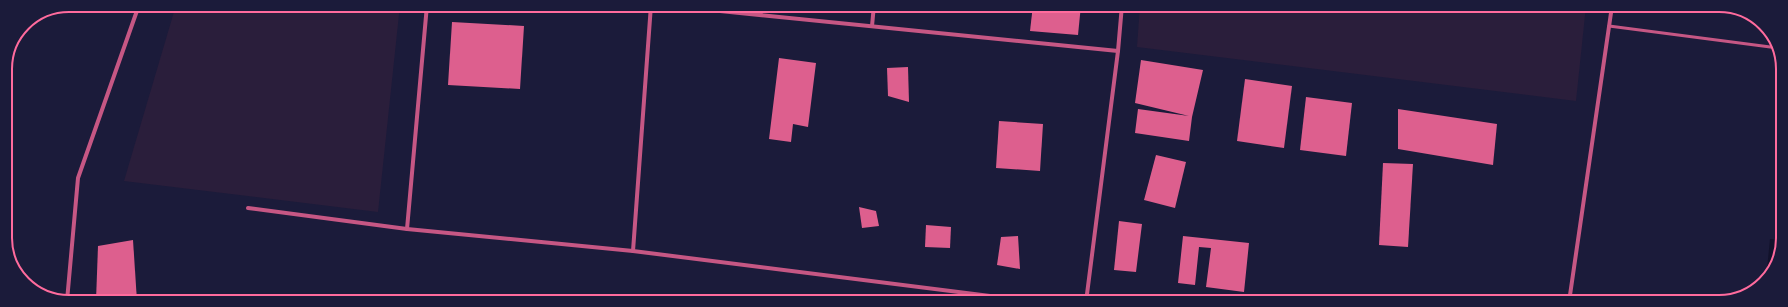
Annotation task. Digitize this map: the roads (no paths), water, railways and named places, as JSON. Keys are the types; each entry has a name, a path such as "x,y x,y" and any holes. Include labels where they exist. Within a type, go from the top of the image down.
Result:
{"street":[{"path":"68,295 78,178 137,12"},
{"path":"407,229 426,12"},
{"path":"634,251 651,12"},
{"path":"731,12 1118,51"},
{"path":"872,26 873,12"},
{"path":"1087,295 1118,51 1121,12"},
{"path":"1570,295 1611,12"},
{"path":"248,208 407,229 634,251 982,295"}],"lane":[{"path":"1609,26 1772,47"}]}
